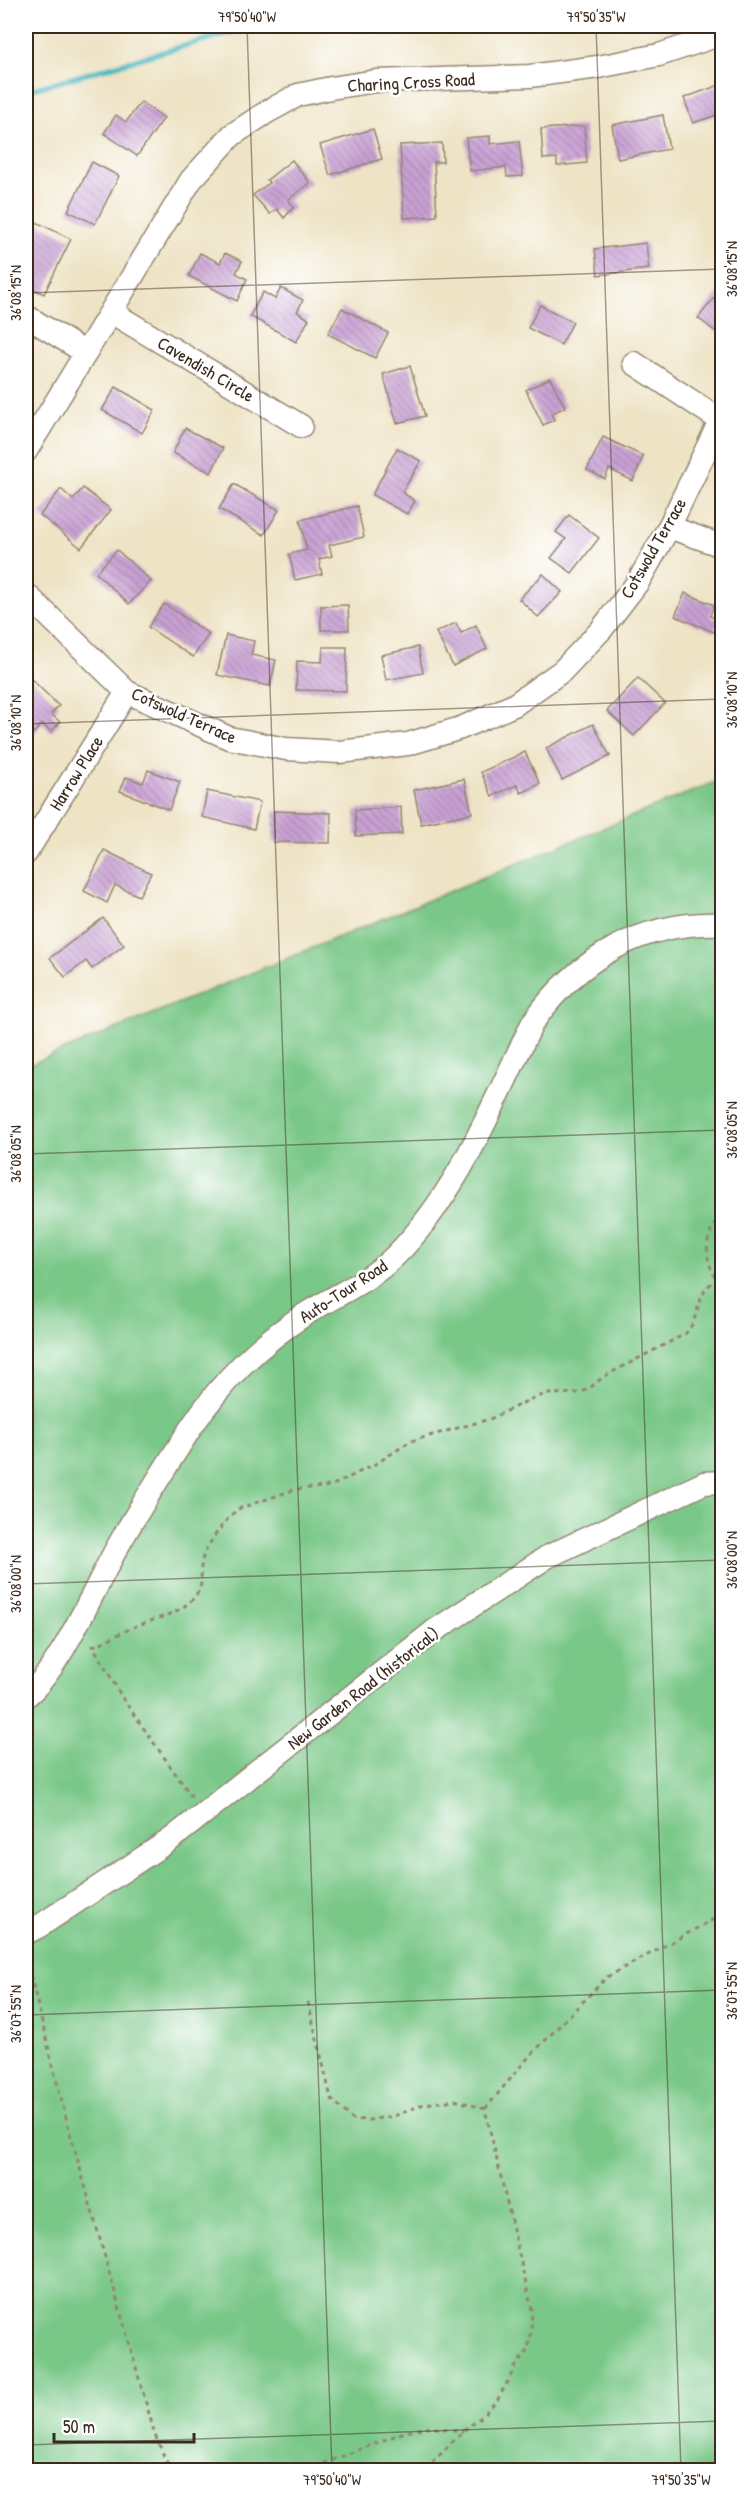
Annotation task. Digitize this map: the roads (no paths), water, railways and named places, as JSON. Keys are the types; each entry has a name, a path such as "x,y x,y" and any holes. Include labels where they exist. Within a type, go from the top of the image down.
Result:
{"street":[{"name":"Charing Cross Road","path":"26,451 191,180 232,135 298,95 376,81 530,76 598,67 660,55 723,34"},
{"name":"Cavendish Circle","path":"111,312 301,426"},
{"path":"26,316 86,353"},
{"path":"634,363 721,418"},
{"name":"Cotswold Terrace","path":"26,594 127,692 230,738 286,749 340,752 408,744 461,728 514,705 562,671 601,630 638,582 669,527 721,418"},
{"path":"669,527 723,546"},
{"name":"Harrow Place","path":"26,853 127,692"},
{"name":"Auto-Tour Road","path":"26,1696 45,1676 70,1636 119,1544 221,1385 267,1342 303,1316 351,1288 394,1257 421,1227 451,1187 533,1022 545,1005 583,967 627,941 663,928 723,924"},
{"name":"New Garden Road (historical)","path":"26,1933 170,1840 434,1631 547,1557 704,1483 723,1482"}],"waterway":[{"path":"26,91 254,26"}]}
